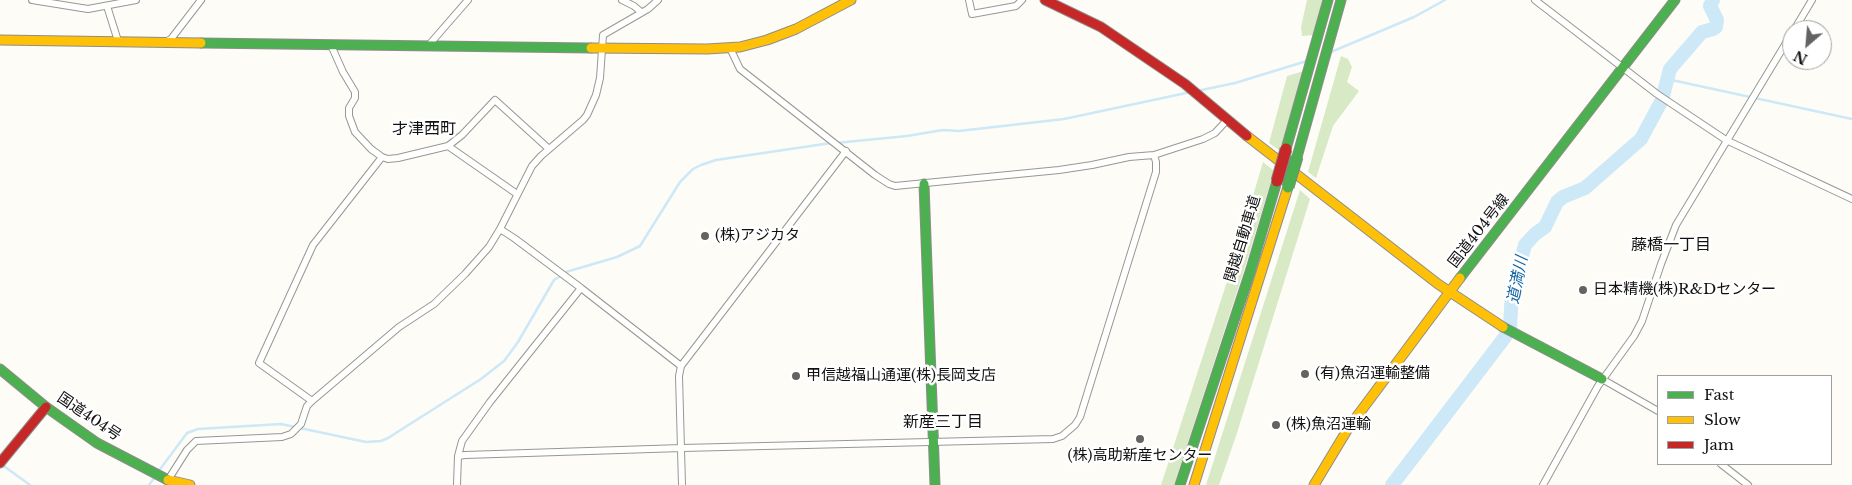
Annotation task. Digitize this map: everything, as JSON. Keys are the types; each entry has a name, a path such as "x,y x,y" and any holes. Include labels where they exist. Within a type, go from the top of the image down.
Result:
{"main road":[{"path":"0,40 730,48 753,45 796,29 851,0"},
{"path":"1046,0 1081,16 1121,40 1185,84 1227,120 1450,292 1514,334 1602,379"},
{"name":"関越自動車道","path":"1180,485 1248,278 1328,0"},
{"name":"関越自動車道","path":"1194,485 1288,188 1341,0"},
{"name":"国道404号線","path":"1314,485 1349,427 1450,292 1624,69 1675,0"},
{"path":"924,184 935,485"},
{"name":"国道404号","path":"0,369 46,407 97,443 168,483"},
{"path":"0,463 46,407"},
{"path":"168,483 190,485"}],"street":[{"path":"32,0 88,9 136,0"},
{"path":"165,42 171,39 201,0"},
{"path":"428,46 468,0"},
{"path":"622,0 641,12"},
{"path":"168,483 187,450 196,441 282,437 291,434 301,424 307,406 312,401 399,327 434,304 482,256 500,229 532,166 583,120 590,109 600,78 603,36 654,5 658,0"},
{"path":"969,0 972,14 1016,6 1022,0"},
{"path":"1535,0 1658,94 1726,140 1852,200"},
{"path":"1800,20 1812,0"},
{"path":"107,6 118,41"},
{"path":"331,45 343,72 355,92 348,116 355,132 371,149 382,157 388,159 398,158 448,146 462,135 495,100 549,149"},
{"path":"730,48 740,69 846,151 875,176 895,186 1060,170 1129,157 1154,155 1203,139 1215,133 1227,120"},
{"path":"1543,485 1602,379 1634,336 1642,321 1676,225 1782,50"},
{"path":"448,146 517,194"},
{"path":"682,485 679,376 682,366 846,151"},
{"path":"458,456 682,448 1053,439 1062,436 1075,425 1080,417 1154,182 1156,162 1154,155"},
{"path":"312,401 259,363 313,245 382,157"},
{"path":"500,229 581,288 682,366"},
{"path":"457,485 458,456 462,441 490,402 581,288"},
{"path":"1602,379 1657,410"},
{"path":"1722,465 1748,485"}],"green space":[{"path":"1307,0 1322,0 1314,35 1302,36 1301,27"},
{"path":"1341,56 1348,59 1352,67 1347,82 1359,91 1333,126 1316,178 1308,172"},
{"path":"1304,71 1280,151 1269,143 1287,76"},
{"path":"1263,162 1274,171 1246,264 1174,485 1161,485 1234,260"},
{"path":"1300,190 1310,199 1236,436 1219,485 1206,485"}],"waterway":[{"path":"1331,52 1414,17 1445,0"},
{"name":"道満川","path":"1392,485 1505,337 1510,327 1512,292 1525,245 1545,227 1557,202 1563,197 1585,188 1641,139 1662,100 1670,69 1702,32 1716,27 1717,20 1710,6 1713,0"},
{"path":"1197,91 1235,83 1307,61"},
{"path":"1667,79 1852,119"},
{"path":"836,143 907,136 943,130 959,131 1064,119 1191,92"},
{"path":"158,472 187,433 198,429 281,424 366,442 381,441 388,438 481,379 504,361 518,342 554,280 566,272 617,257 640,246 680,182 693,169 716,160 831,143"},
{"path":"1,464 30,485"},
{"path":"149,485 154,478"}],"traffic: fast":[{"path":"1286,149 1328,0"},
{"path":"1297,157 1341,0"},
{"path":"1460,278 1675,0"},
{"path":"201,43 591,48"},
{"path":"1288,187 1297,157"},
{"path":"1180,485 1251,269 1277,181"},
{"path":"924,184 935,485"},
{"path":"1503,327 1602,379"},
{"path":"0,369 46,407 97,443 168,480 174,485"}],"traffic: slow":[{"path":"591,48 707,49 740,47 767,40 796,29 851,0"},
{"path":"0,40 201,43"},
{"path":"1247,136 1438,284 1503,327"},
{"path":"1194,485 1288,187"},
{"path":"1314,485 1349,427 1460,278"},
{"path":"168,480 190,485"}],"traffic: jam":[{"path":"1045,0 1101,27 1185,84 1247,136"},
{"path":"1277,181 1286,149"},
{"path":"0,463 46,407"}],"place":[{"name":"(株)アジカタ","path":"705,236"},
{"name":"日本精機(株)R&Dセンター","path":"1583,290"},
{"name":"(有)魚沼運輸整備","path":"1305,374"},
{"name":"甲信越福山通運(株)長岡支店","path":"796,376"},
{"name":"(株)魚沼運輸","path":"1276,425"},
{"name":"(株)高助新産センター","path":"1140,439"}],"district":[{"name":"才津西町","path":"424,129"},
{"name":"藤橋一丁目","path":"1671,245"},
{"name":"新産三丁目","path":"943,422"}]}
